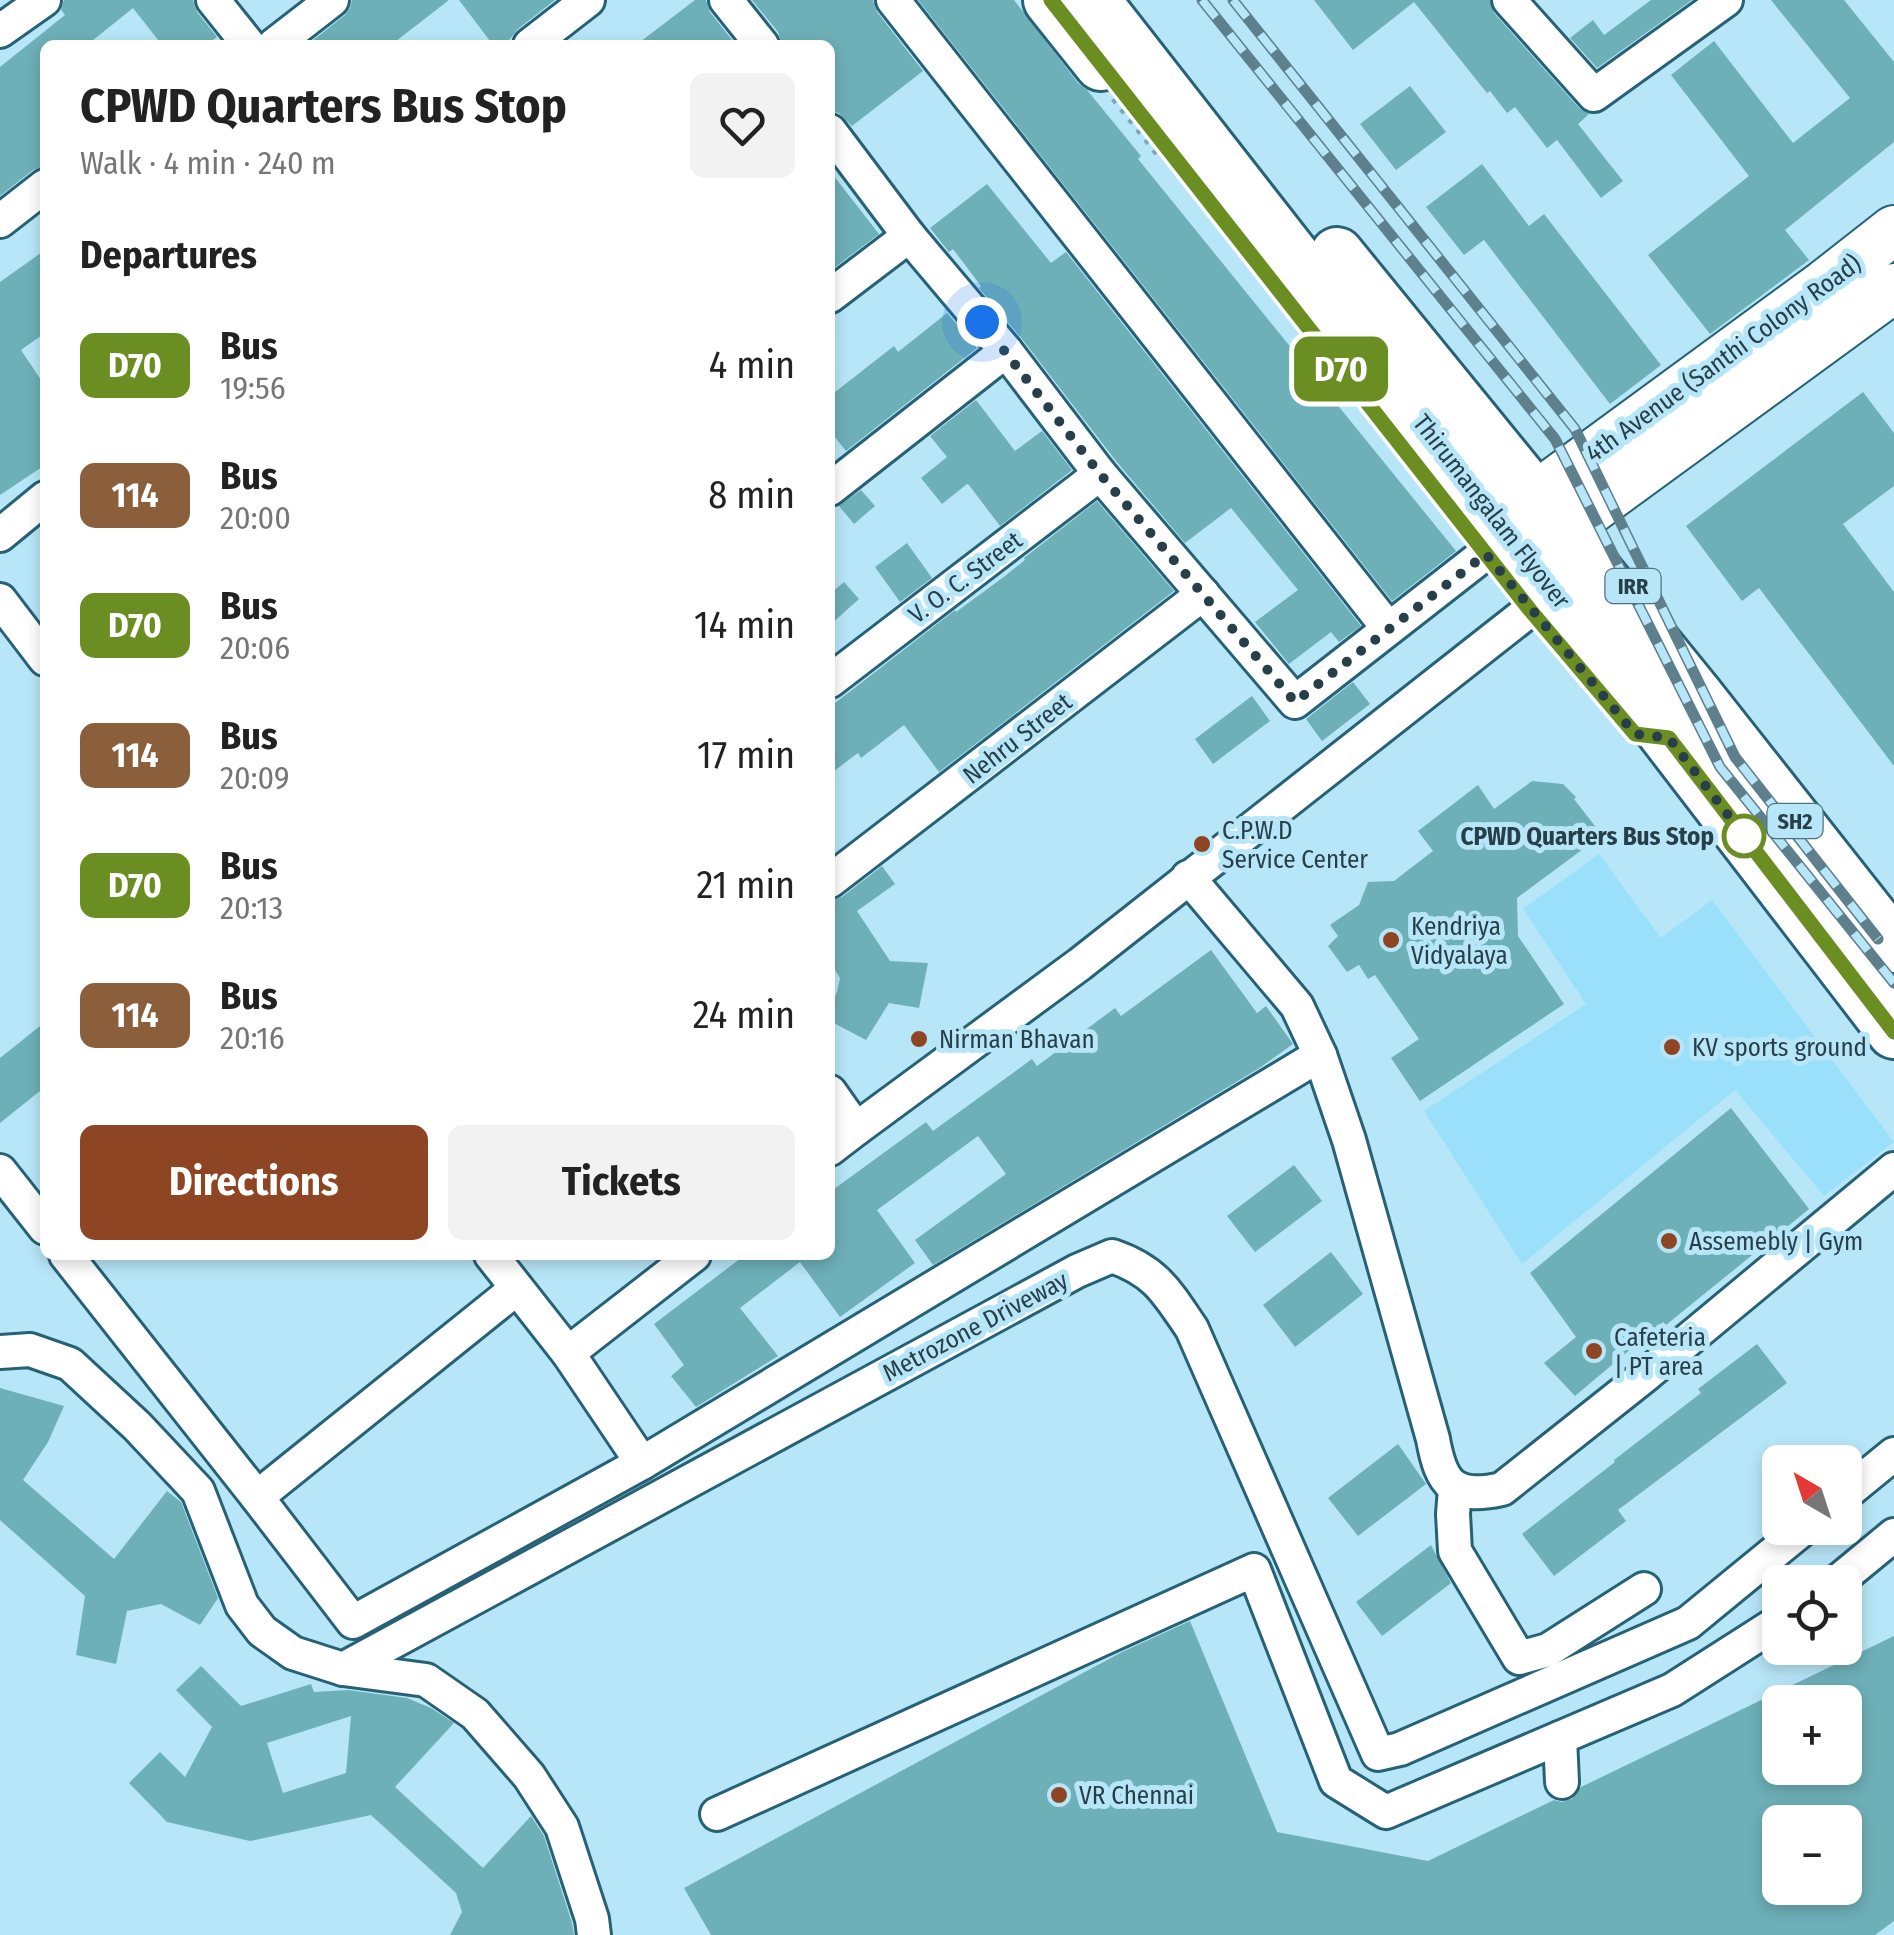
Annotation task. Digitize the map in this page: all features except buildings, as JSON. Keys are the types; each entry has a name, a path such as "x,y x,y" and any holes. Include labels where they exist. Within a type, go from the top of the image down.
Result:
{"main road":[{"path":"1050,0 1530,610 1635,734 1669,738"},
{"name":"Thirumangalam Flyover","path":"1093,0 1669,738"},
{"name":"Thirumangalam Flyover","path":"1130,0 1696,695"},
{"name":"IRR","path":"1565,501 1694,663 1696,695"},
{"name":"SH2","path":"1696,695 1894,946"},
{"name":"SH2","path":"1669,738 1894,1032"}],"street":[{"path":"0,31 44,0"},
{"path":"213,0 238,40"},
{"path":"280,40 332,0"},
{"path":"543,40 588,0"},
{"path":"726,0 758,40"},
{"path":"893,0 1388,628"},
{"path":"1510,0 1594,94 1715,3"},
{"path":"835,137 909,236 1006,350 1100,474 1295,702 1486,554"},
{"path":"0,221 40,190"},
{"name":"4th Avenue (Santhi Colony Road)","path":"1565,501 1894,230"},
{"path":"835,292 909,236"},
{"name":"4th Avenue (Santhi Colony Road)","path":"1565,501 1894,288"},
{"path":"835,485 1006,350"},
{"name":"V. O. C. Street","path":"835,676 1100,474"},
{"path":"0,535 40,502"},
{"name":"Nehru Street","path":"835,877 1203,594"},
{"path":"0,600 40,652"},
{"path":"835,1110 843,1139 1080,964 1530,610"},
{"path":"1188,878 1298,1006 1320,1055 1349,1140 1438,1470 1455,1488 1479,1494 1502,1489 1894,1169"},
{"path":"70,1260 353,1622 642,1463 1320,1055"},
{"path":"0,1171 40,1222"},
{"name":"Metrozone Driveway","path":"343,1668 1077,1271 1112,1256 1133,1264 1162,1285 1192,1329 1378,1754 1400,1749 1688,1624 1783,1545"},
{"path":"495,1260 568,1354 642,1463"},
{"path":"568,1354 688,1260"},
{"path":"258,1497 516,1289"},
{"path":"0,1352 30,1350 70,1364 138,1426 198,1491 242,1605 262,1630 293,1653 343,1668 426,1680 475,1714 528,1776 562,1827 594,1935"},
{"path":"1862,1480 1894,1454"},
{"path":"1455,1488 1454,1551 1519,1658 1548,1650 1644,1589"},
{"path":"1858,1565 1894,1535"},
{"path":"717,1814 1254,1570 1336,1781 1386,1812 1672,1690 1762,1632"},
{"path":"1560,1738 1562,1782"}],"shaded area":[{"name":"KV sports ground","path":"1599,854 1661,938 1712,900 1894,1142 1824,1196 1735,1090 1522,1264 1424,1111 1586,1004 1523,909"}],"railway":[{"path":"1202,0 1555,439 1720,767 1894,983"},
{"path":"1233,0 1575,429 1735,757 1878,939"}],"bus line":[{"name":"D70","path":"1051,0 1530,610 1635,734 1669,738 1894,1032"}],"place":[{"name":"CPWD Quarters Bus Stop","path":"1744,836"},
{"name":"C.P.W.D Service Center","path":"1202,844"},
{"name":"Kendriya Vidyalaya","path":"1391,940"},
{"name":"Nirman Bhavan","path":"919,1039"},
{"name":"KV sports ground","path":"1672,1047"},
{"name":"Assemebly | Gym","path":"1669,1241"},
{"name":"Cafeteria | PT area","path":"1594,1351"},
{"name":"VR Chennai","path":"1059,1795"}],"route":[{"path":"982,322 1100,474 1295,702 1486,554 1635,734 1669,738 1744,836"}]}
